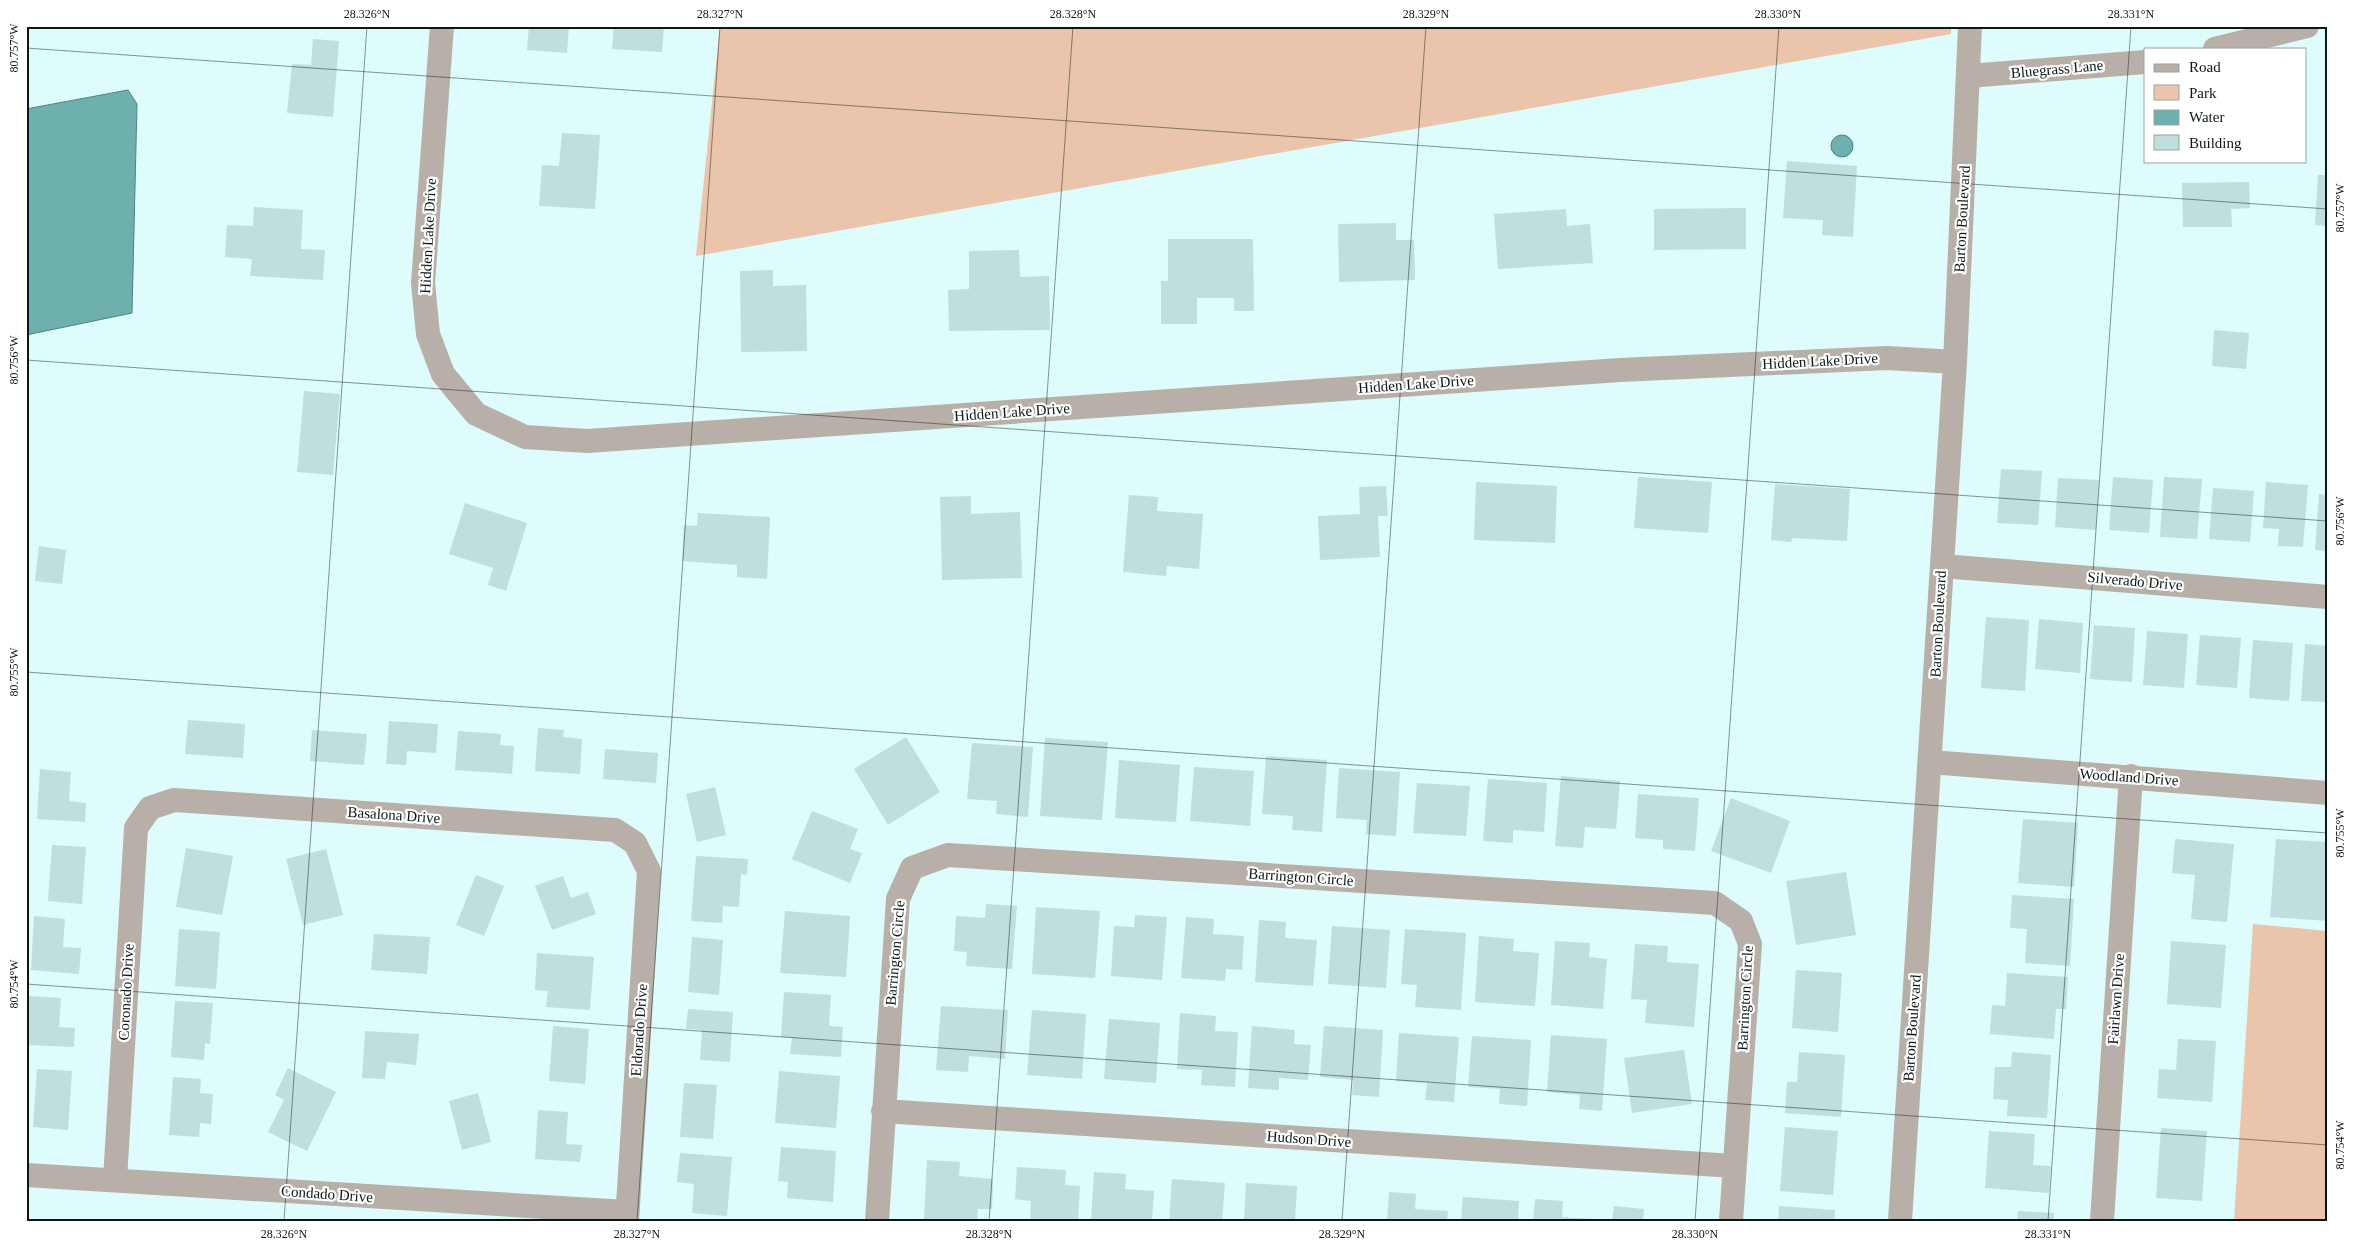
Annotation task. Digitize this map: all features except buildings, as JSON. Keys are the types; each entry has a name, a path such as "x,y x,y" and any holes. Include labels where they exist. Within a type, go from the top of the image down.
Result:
{"street":[{"name":"Hidden Lake Drive","path":"442,26 424,283 428,334 443,374 476,414 525,437 587,441 1620,370 1887,358 1955,362"},
{"name":"Barton Boulevard","path":"1900,1221 1955,362 1970,26"},
{"path":"2219,48 2307,26"},
{"name":"Bluegrass Lane","path":"1968,76 2144,62"},
{"name":"Silverado Drive","path":"1942,566 2328,597"},
{"name":"Woodland Drive","path":"1930,762 2131,776 2328,793"},
{"name":"Fairlawn Drive","path":"2102,1221 2131,776"},
{"name":"Basalona Drive","path":"150,808 174,800 614,830 636,843"},
{"name":"Coronado Drive","path":"115,1180 136,828 150,808"},
{"name":"Eldorado Drive","path":"627,1216 649,871 636,843"},
{"name":"Barrington Circle","path":"877,1221 898,899 912,868 948,855 1715,903 1741,921 1750,944 1731,1221"},
{"name":"Hudson Drive","path":"883,1111 1734,1166"},
{"name":"Condado Drive","path":"26,1175 627,1216"}],"green space":[{"path":"720,26 1951,26 1951,34 696,256"},
{"path":"2253,924 2328,931 2328,1221 2234,1221"}],"water":[{"path":"128,90 137,104 132,313 26,335 26,109"},
{"path":"1838,135 1846,135 1853,142 1853,150 1846,157 1838,157 1831,150 1831,142"}]}
